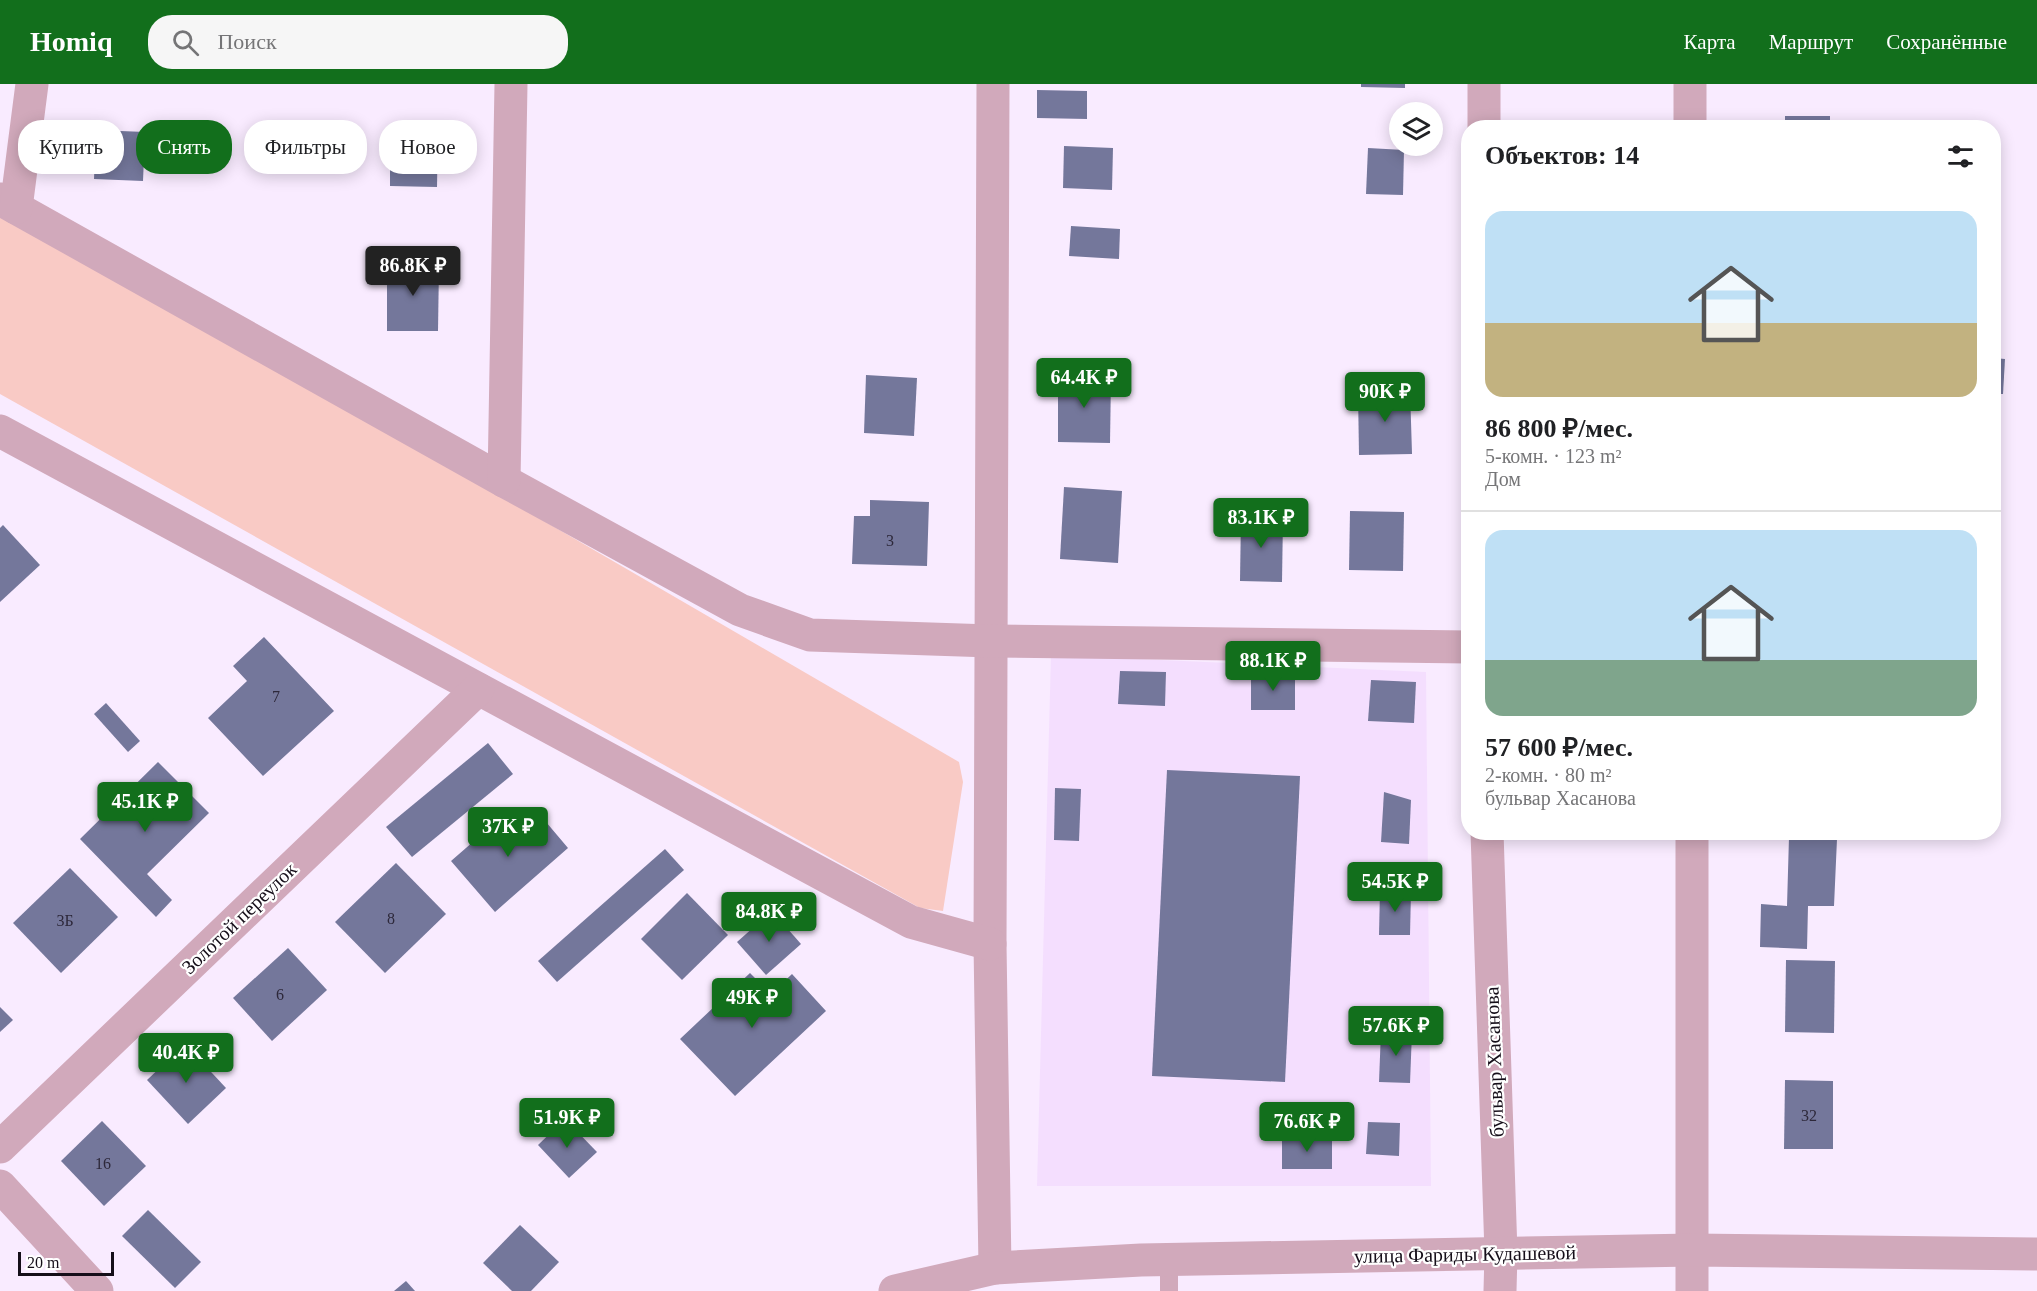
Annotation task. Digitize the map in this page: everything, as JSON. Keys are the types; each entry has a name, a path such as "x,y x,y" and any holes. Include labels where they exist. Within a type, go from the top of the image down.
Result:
{"street":[{"path":"32,84 8,203 504,481 740,610 781,626 810,634 991,641 1461,647"},
{"path":"504,481 511,84"},
{"path":"993,84 990,944 995,1268"},
{"path":"1484,84 1484,120"},
{"path":"1690,84 1690,120"},
{"path":"0,431 911,922 990,944"},
{"name":"Золотой переулок","path":"0,1147 478,689"},
{"name":"бульвар Хасанова","path":"1487,840 1501,1253 1500,1291"},
{"path":"1692,840 1692,1291"},
{"path":"0,1186 97,1291"},
{"name":"улица Фариды Кудашевой","path":"895,1291 995,1268 1169,1276 1501,1253 1693,1250 2037,1254"}],"shaded area":[{"path":"0,205 959,762 963,782 943,911 920,908 0,394"},
{"path":"1051,655 1426,672 1431,1186 1037,1186"}],"building":[{"path":"1361,84 1405,84 1405,88 1361,87"},
{"path":"1037,90 1087,91 1087,119 1037,118"},
{"path":"1785,116 1830,116 1830,120 1785,120"},
{"path":"124,131 136,132 136,174 143,174 143,181 94,179 94,174 124,174"},
{"path":"1064,146 1113,148 1112,190 1063,188"},
{"path":"1368,148 1389,149 1389,156 1404,156 1403,195 1366,194"},
{"path":"390,174 437,174 437,187 390,186"},
{"path":"1071,226 1120,229 1119,259 1069,256"},
{"path":"387,264 439,264 438,331 387,331"},
{"path":"2001,359 2005,359 2003,394 2001,394"},
{"path":"866,375 917,378 914,436 864,433"},
{"path":"1058,376 1111,377 1110,443 1058,442"},
{"path":"1410,390 1412,454 1359,455 1358,392"},
{"path":"1064,487 1122,491 1118,563 1060,559"},
{"path":"870,500 929,502 927,566 852,564 854,516 870,516"},
{"path":"1350,511 1404,512 1403,571 1349,570"},
{"path":"1241,516 1283,517 1282,582 1240,581"},
{"path":"3,525 40,565 0,602 0,528"},
{"path":"264,637 334,711 263,776 208,718 247,681 233,666"},
{"path":"1120,671 1166,672 1165,706 1118,704"},
{"path":"1251,674 1295,674 1295,710 1251,710"},
{"path":"1371,680 1416,682 1414,723 1368,721"},
{"path":"106,703 140,741 128,752 94,714"},
{"path":"488,743 513,774 412,857 386,827"},
{"path":"158,762 209,813 147,874 172,900 156,917 80,839"},
{"path":"1167,770 1300,776 1285,1082 1152,1076"},
{"path":"1055,788 1081,789 1079,841 1054,840"},
{"path":"1384,792 1411,800 1409,844 1381,842"},
{"path":"512,808 534,833 546,822 568,848 495,912 451,861"},
{"path":"1789,840 1837,840 1834,906 1808,906 1807,949 1760,947 1761,904 1787,906"},
{"path":"665,849 684,870 557,982 538,961"},
{"path":"396,863 446,914 385,973 335,922"},
{"path":"70,868 118,917 61,973 13,923"},
{"path":"1380,890 1411,891 1410,935 1379,935"},
{"path":"687,893 728,935 682,980 641,939"},
{"path":"772,911 801,944 766,975 737,942"},
{"path":"288,948 327,990 272,1041 233,998"},
{"path":"1786,960 1835,961 1834,1033 1785,1032"},
{"path":"750,973 771,994 792,974 826,1011 735,1096 680,1039"},
{"path":"0,1007 13,1020 0,1032"},
{"path":"1381,1031 1412,1032 1410,1083 1379,1082"},
{"path":"185,1044 226,1088 188,1124 147,1080"},
{"path":"1785,1080 1833,1081 1833,1149 1784,1149"},
{"path":"565,1119 597,1152 569,1178 538,1145"},
{"path":"102,1121 146,1166 104,1206 61,1161"},
{"path":"1368,1122 1400,1123 1399,1156 1366,1154"},
{"path":"1282,1137 1332,1138 1332,1169 1282,1169"},
{"path":"148,1210 201,1262 175,1288 122,1236"},
{"path":"520,1225 559,1262 531,1291 512,1291 483,1263"},
{"path":"406,1281 415,1291 394,1291"}]}
